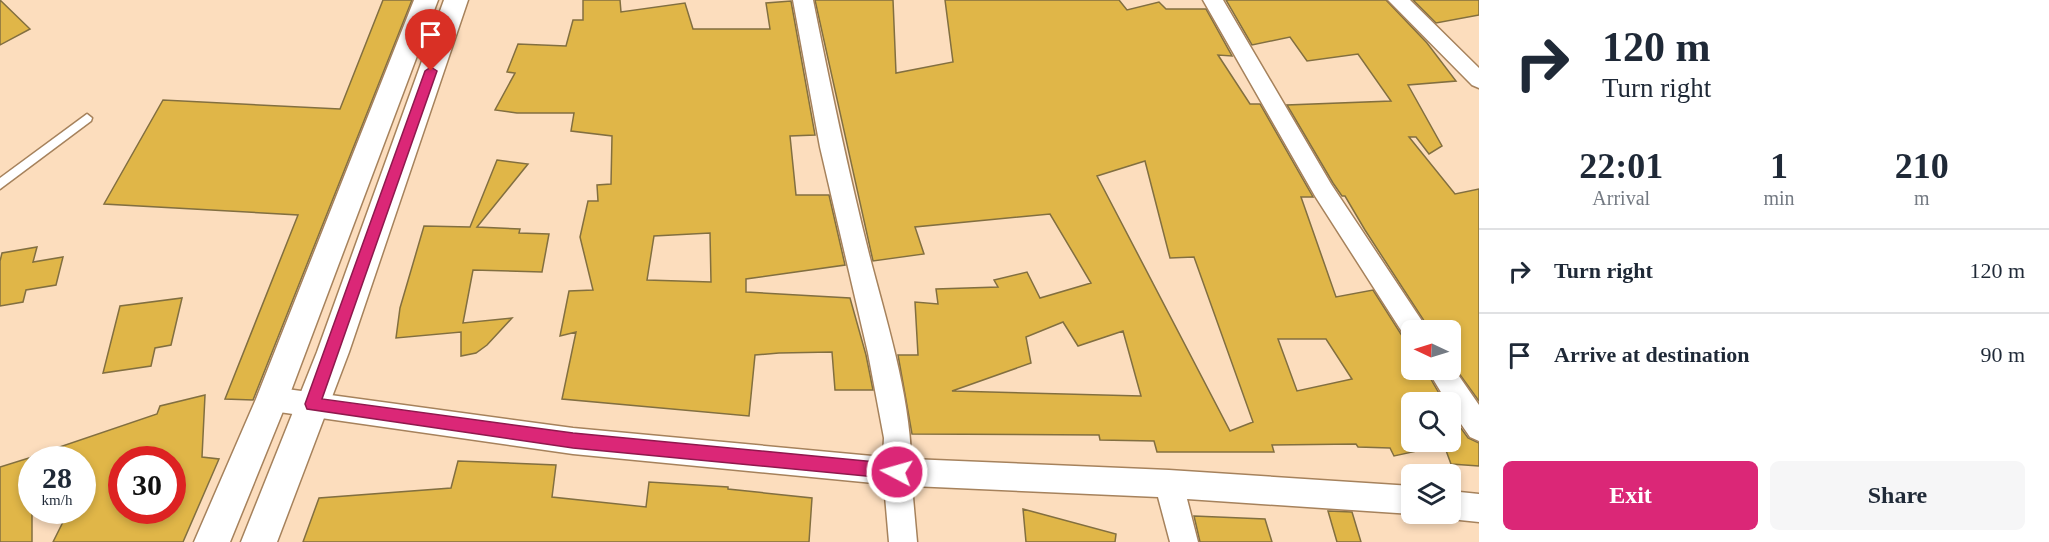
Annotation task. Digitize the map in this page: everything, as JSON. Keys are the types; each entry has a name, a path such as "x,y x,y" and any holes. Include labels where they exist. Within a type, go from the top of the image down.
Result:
{"street":[{"path":"212,542 272,399 426,0"},
{"path":"259,542 313,404 456,0"},
{"path":"803,0 831,147 881,353 897,438 897,472 903,542"},
{"path":"1213,0 1323,190 1408,320"},
{"path":"1398,0 1479,80"},
{"path":"1447,380 1479,428"},
{"path":"272,399 573,441 897,472 1169,484 1401,499"},
{"path":"1169,484 1184,542"},
{"path":"1461,506 1479,508"}],"lane":[{"path":"0,184 87,118"}],"building":[{"path":"0,0 30,29 0,45"},
{"path":"383,0 412,0 253,400 225,399 298,215 104,204 163,100 340,109"},
{"path":"583,0 620,0 621,12 685,3 693,29 770,29 766,3 791,1 815,135 790,136 796,195 829,195 845,265 746,279 746,292 850,298 873,390 835,390 832,352 779,353 755,355 749,416 562,399 576,332 560,336 569,291 593,290 580,237 588,201 598,201 597,185 611,184 612,136 571,131 574,113 517,113 495,110 515,73 507,72 518,44 566,46 573,20 583,20","holes":["710,233 711,282 647,280 654,236"]},
{"path":"815,0 893,0 896,73 953,62 945,0 1119,0 1127,10 1159,2 1166,9 1206,9 1232,56 1218,55 1250,104 1260,104 1313,197 1301,197 1336,297 1373,290 1401,334 1401,380 1431,380 1438,392 1401,392 1401,452 1412,452 1394,456 1390,448 1358,447 1356,444 1272,445 1274,452 1157,452 1154,441 1100,440 1099,435 912,434 898,355 918,355 915,302 938,304 936,289 998,287 994,280 1027,272 1040,298 1091,283 1050,214 915,227 924,254 873,261","holes":["1145,161 1170,258 1194,257 1253,422 1230,431 1097,176","1063,322 1078,346 1123,331 1141,396 952,391 1031,363 1026,337","1278,339 1326,339 1352,379 1297,391"]},
{"path":"1226,0 1386,0 1427,43 1456,81 1408,85 1442,146 1429,154 1416,137 1409,137 1455,194 1479,189 1479,401 1461,376 1461,320 1424,320 1345,196 1342,196 1333,183 1287,105 1391,101 1358,54 1307,61 1290,37 1252,45"},
{"path":"1413,0 1479,0 1479,15 1436,23"},
{"path":"497,160 528,164 477,227 520,229 519,233 549,234 542,272 473,270 463,323 512,318 487,345 476,353 461,356 461,332 396,338 400,308 424,226 470,227"},
{"path":"37,247 33,262 63,257 56,285 26,290 23,302 0,306 2,253"},
{"path":"182,298 171,345 155,348 151,366 103,373 120,306"},
{"path":"205,395 202,457 219,459 183,542 53,542 62,524 96,524 96,446 63,446 157,414 160,406"},
{"path":"1461,428 1468,438 1479,443 1479,466 1451,464 1447,452 1461,452"},
{"path":"18,461 18,524 32,524 32,542 0,542 0,467"},
{"path":"458,461 556,465 552,497 646,507 649,482 728,487 728,489 812,498 809,542 303,542 319,498 451,488"},
{"path":"1023,509 1116,534 1115,542 1026,542"},
{"path":"1328,511 1352,512 1361,542 1337,542"},
{"path":"1194,516 1265,519 1272,542 1200,542"}],"route":[{"path":"431,71 313,404 573,441 897,472"}]}
